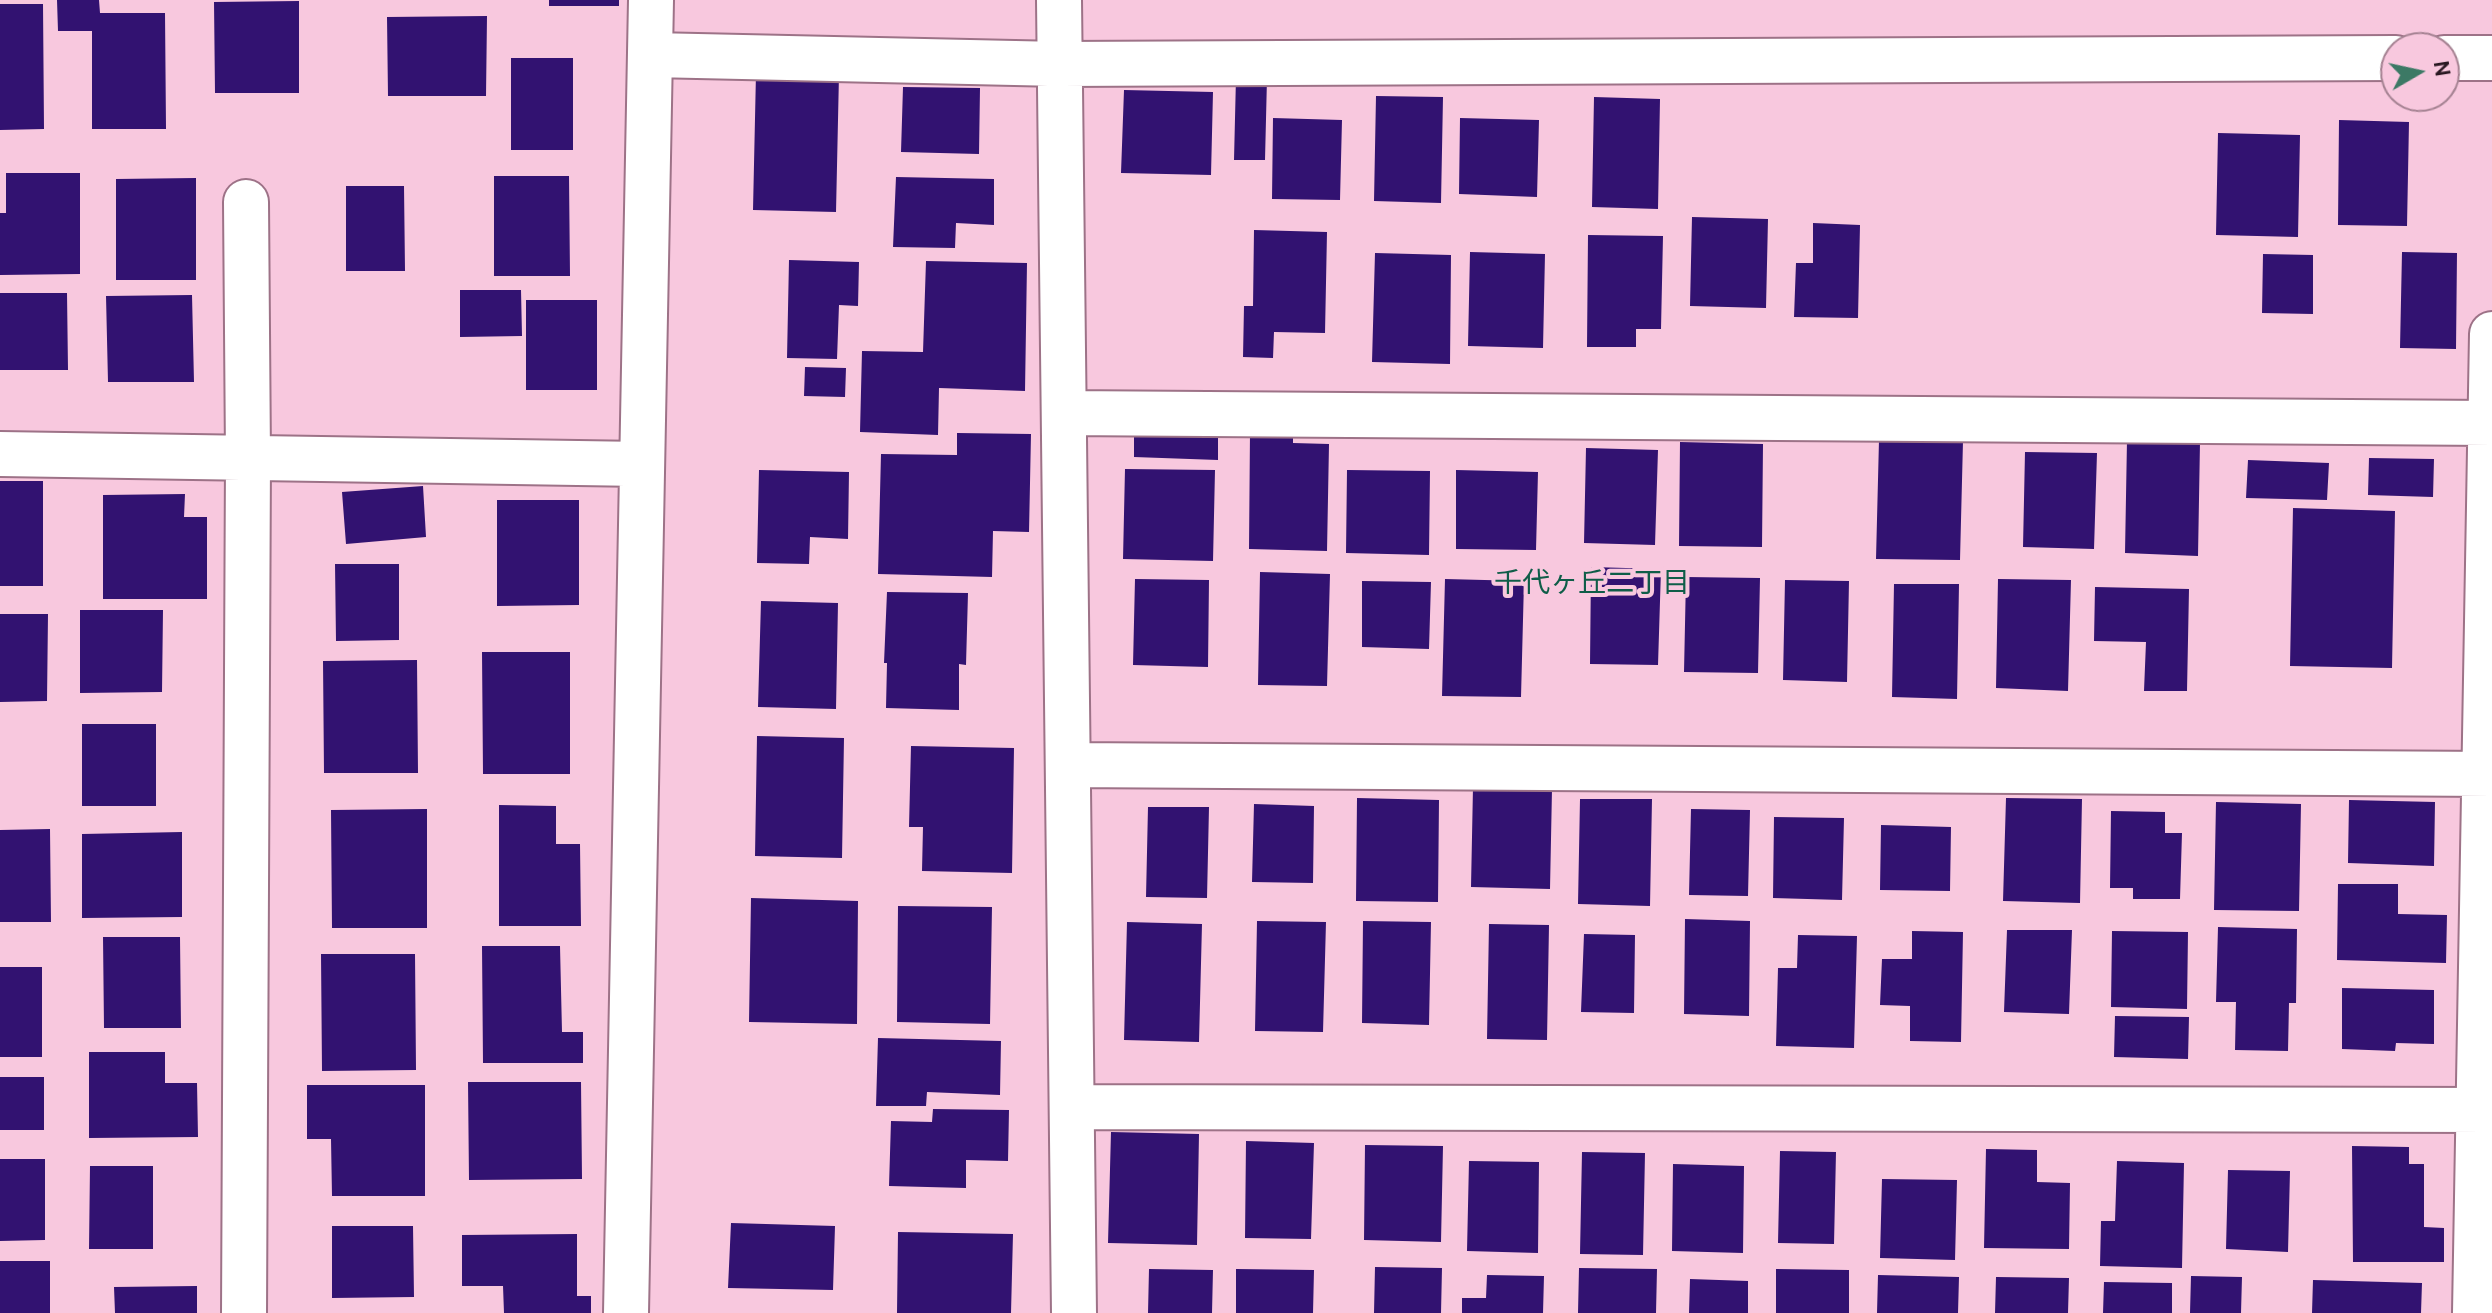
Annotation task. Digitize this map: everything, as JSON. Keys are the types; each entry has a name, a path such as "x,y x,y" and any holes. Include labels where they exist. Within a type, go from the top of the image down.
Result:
{"street":[{"path":"626,1313 651,0"},
{"path":"1059,0 1074,1313"},
{"path":"652,55 1060,64 2380,58"},
{"path":"2460,58 2492,58"},
{"path":"244,1313 248,458 246,202"},
{"path":"2475,1313 2485,1110 2492,334"},
{"path":"1064,413 2492,423"},
{"path":"0,454 642,464"},
{"path":"1068,765 2488,774"},
{"path":"1072,1107 2485,1110"}],"building":[{"path":"57,0 99,0 100,13 165,13 166,129 92,129 92,31 58,31"},
{"path":"549,0 619,0 619,6 549,6"},
{"path":"299,1 299,93 215,93 214,2"},
{"path":"0,4 43,4 44,129 0,130"},
{"path":"487,16 486,96 388,96 387,17"},
{"path":"511,58 573,58 573,150 511,150"},
{"path":"756,73 839,74 836,212 753,210"},
{"path":"1236,77 1267,78 1265,160 1234,160"},
{"path":"903,87 980,88 979,154 901,152"},
{"path":"1124,90 1213,92 1211,175 1121,173"},
{"path":"1376,96 1443,97 1441,203 1374,201"},
{"path":"1594,97 1660,99 1658,209 1592,207"},
{"path":"1273,118 1342,120 1340,200 1272,199"},
{"path":"1460,118 1539,120 1537,197 1459,194"},
{"path":"2339,120 2409,122 2407,226 2338,225"},
{"path":"2218,133 2300,135 2298,237 2216,235"},
{"path":"6,173 80,173 80,274 0,275 0,213 6,213"},
{"path":"494,176 569,176 570,276 494,276"},
{"path":"896,177 994,179 994,225 956,223 955,248 893,247"},
{"path":"196,178 196,280 116,280 116,179"},
{"path":"346,186 404,186 405,271 346,271"},
{"path":"1692,217 1768,219 1766,308 1690,306"},
{"path":"1813,223 1860,225 1858,318 1794,317 1796,263 1813,263"},
{"path":"1254,230 1327,232 1325,333 1274,332 1273,358 1243,357 1244,306 1253,306"},
{"path":"1588,235 1663,236 1661,329 1636,329 1636,347 1587,347"},
{"path":"1470,252 1545,254 1543,348 1468,346"},
{"path":"2402,252 2457,253 2456,349 2400,348"},
{"path":"1375,253 1451,255 1450,364 1372,362"},
{"path":"2263,254 2313,255 2313,314 2262,313"},
{"path":"789,260 859,262 858,306 839,305 837,359 787,358"},
{"path":"926,261 1027,263 1025,391 939,388 938,435 860,432 862,351 923,352"},
{"path":"460,290 521,290 522,336 460,337"},
{"path":"0,293 67,293 68,370 0,370"},
{"path":"192,295 194,382 108,382 106,296"},
{"path":"526,300 597,300 597,390 526,390"},
{"path":"805,367 846,368 845,397 804,396"},
{"path":"1134,427 1218,428 1218,460 1134,457"},
{"path":"1250,432 1293,433 1293,443 1329,444 1327,551 1249,549"},
{"path":"957,433 1031,434 1029,532 993,531 992,577 878,574 881,454 957,455"},
{"path":"1879,440 1963,441 1960,560 1876,559"},
{"path":"2127,440 2200,442 2198,556 2125,553"},
{"path":"1680,442 1763,444 1762,547 1679,546"},
{"path":"1586,448 1658,450 1655,545 1584,543"},
{"path":"2025,452 2097,453 2094,549 2023,547"},
{"path":"2369,458 2434,459 2433,497 2368,495"},
{"path":"2248,460 2329,463 2327,500 2246,498"},
{"path":"1125,469 1215,470 1213,561 1123,559"},
{"path":"759,470 849,472 848,539 810,537 809,564 757,563"},
{"path":"1347,470 1430,471 1429,555 1346,553"},
{"path":"1456,470 1538,472 1536,550 1456,549"},
{"path":"0,481 43,481 43,586 0,586"},
{"path":"423,486 426,537 346,544 342,492"},
{"path":"185,494 184,517 207,517 207,599 103,599 103,495"},
{"path":"497,500 579,500 579,605 497,606"},
{"path":"2293,508 2395,511 2392,668 2290,666"},
{"path":"335,564 399,564 399,640 336,641"},
{"path":"1591,567 1661,569 1658,665 1590,664"},
{"path":"1260,572 1330,574 1327,686 1258,685"},
{"path":"1686,577 1760,578 1758,673 1684,672"},
{"path":"1135,579 1209,580 1208,667 1133,665"},
{"path":"1445,579 1524,581 1521,697 1442,696"},
{"path":"1998,579 2071,580 2068,691 1996,688"},
{"path":"1785,580 1849,581 1847,682 1783,680"},
{"path":"1362,581 1431,582 1429,649 1362,647"},
{"path":"1894,584 1959,584 1957,699 1892,697"},
{"path":"2095,587 2189,589 2187,691 2144,691 2146,642 2094,641"},
{"path":"887,592 968,593 966,665 959,664 959,710 886,708"},
{"path":"761,601 838,603 836,709 758,707"},
{"path":"80,610 163,610 162,692 80,693"},
{"path":"0,614 48,614 47,701 0,702"},
{"path":"482,652 570,652 570,774 483,774"},
{"path":"417,660 418,773 324,773 323,661"},
{"path":"82,724 156,724 156,806 82,806"},
{"path":"757,736 844,738 842,858 755,856"},
{"path":"911,746 1014,748 1012,873 922,871 923,827 909,827"},
{"path":"1473,787 1552,789 1550,889 1471,887"},
{"path":"1357,798 1439,800 1438,902 1356,901"},
{"path":"2006,798 2082,799 2080,903 2003,901"},
{"path":"1580,799 1652,799 1650,906 1578,904"},
{"path":"2349,800 2435,802 2434,866 2348,863"},
{"path":"2216,802 2301,804 2299,911 2214,910"},
{"path":"1254,804 1314,806 1313,883 1252,882"},
{"path":"499,805 556,806 556,844 580,844 581,926 499,926"},
{"path":"1148,807 1209,807 1207,898 1146,897"},
{"path":"427,809 427,928 332,928 331,810"},
{"path":"1691,809 1750,810 1748,896 1689,895"},
{"path":"2111,811 2165,812 2165,833 2182,833 2180,899 2133,899 2133,888 2110,888"},
{"path":"1774,817 1844,818 1842,900 1773,898"},
{"path":"1881,825 1951,827 1950,891 1880,890"},
{"path":"50,829 51,922 0,922 0,830"},
{"path":"182,832 182,917 82,918 82,834"},
{"path":"2338,884 2398,884 2398,914 2447,915 2446,963 2337,960"},
{"path":"751,898 858,901 857,1024 749,1022"},
{"path":"898,906 992,907 990,1024 897,1022"},
{"path":"1685,919 1750,921 1749,1016 1684,1014"},
{"path":"1257,921 1326,922 1323,1032 1255,1031"},
{"path":"1363,921 1431,922 1429,1025 1362,1023"},
{"path":"1127,922 1202,924 1199,1042 1124,1040"},
{"path":"1489,924 1549,925 1547,1040 1487,1039"},
{"path":"2218,927 2297,929 2296,1003 2289,1003 2288,1051 2235,1050 2236,1002 2216,1002"},
{"path":"2007,930 2072,930 2069,1014 2004,1012"},
{"path":"1912,931 1963,932 1961,1042 1910,1041 1910,1006 1880,1005 1882,959 1912,959"},
{"path":"2112,931 2188,932 2187,1009 2111,1007"},
{"path":"1584,934 1635,935 1634,1013 1581,1012"},
{"path":"1798,935 1857,936 1854,1048 1776,1046 1778,968 1797,968"},
{"path":"103,937 180,937 181,1028 104,1028"},
{"path":"482,946 560,946 562,1032 583,1032 583,1063 483,1063"},
{"path":"321,954 415,954 416,1070 322,1071"},
{"path":"0,967 42,967 42,1057 0,1057"},
{"path":"2342,988 2434,990 2434,1044 2396,1043 2395,1051 2342,1049"},
{"path":"2115,1016 2189,1017 2188,1059 2114,1057"},
{"path":"878,1038 1001,1041 1000,1095 927,1092 926,1106 876,1106"},
{"path":"89,1052 165,1052 165,1083 197,1083 198,1137 89,1138"},
{"path":"0,1077 44,1077 44,1130 0,1130"},
{"path":"468,1082 581,1082 582,1179 469,1180"},
{"path":"307,1085 425,1085 425,1196 332,1196 331,1139 307,1139"},
{"path":"933,1109 1009,1110 1008,1161 966,1160 966,1188 889,1186 891,1121 932,1122"},
{"path":"1111,1132 1199,1134 1197,1245 1108,1243"},
{"path":"1246,1141 1314,1143 1311,1239 1245,1238"},
{"path":"1365,1145 1443,1146 1441,1242 1364,1240"},
{"path":"2352,1146 2409,1147 2409,1164 2424,1164 2424,1227 2444,1228 2444,1262 2353,1262"},
{"path":"1986,1149 2037,1150 2037,1182 2070,1183 2069,1249 1984,1248"},
{"path":"1780,1151 1836,1152 1834,1244 1778,1243"},
{"path":"1582,1152 1645,1153 1643,1255 1580,1254"},
{"path":"0,1159 45,1159 45,1240 0,1241"},
{"path":"1469,1161 1539,1162 1538,1253 1467,1251"},
{"path":"2117,1161 2184,1163 2182,1268 2100,1266 2101,1221 2115,1221"},
{"path":"1673,1164 1744,1166 1743,1253 1672,1251"},
{"path":"90,1166 153,1166 153,1249 89,1249"},
{"path":"2228,1170 2290,1171 2288,1252 2226,1249"},
{"path":"1882,1179 1957,1180 1955,1260 1880,1258"},
{"path":"731,1223 835,1226 833,1290 728,1288"},
{"path":"332,1226 413,1226 414,1297 332,1298"},
{"path":"898,1232 1013,1234 1011,1313 897,1313"},
{"path":"577,1234 577,1296 591,1296 591,1313 504,1313 503,1286 462,1286 462,1235"},
{"path":"0,1261 50,1261 50,1313 0,1313"},
{"path":"1375,1267 1442,1268 1441,1313 1374,1313"},
{"path":"1579,1268 1657,1269 1656,1313 1578,1313"},
{"path":"1149,1269 1213,1270 1212,1313 1148,1313"},
{"path":"1236,1269 1314,1270 1313,1313 1236,1313"},
{"path":"1776,1269 1849,1270 1849,1313 1776,1313"},
{"path":"1487,1275 1544,1276 1543,1313 1462,1313 1462,1298 1486,1298"},
{"path":"1878,1275 1959,1277 1958,1313 1877,1313"},
{"path":"2191,1276 2242,1277 2241,1313 2190,1313"},
{"path":"1996,1277 2069,1278 2068,1313 1995,1313"},
{"path":"1690,1279 1748,1281 1748,1313 1689,1313"},
{"path":"2313,1280 2422,1283 2421,1313 2312,1313"},
{"path":"2104,1282 2172,1283 2172,1313 2103,1313"},
{"path":"197,1286 197,1313 115,1313 114,1287"}],"district":[{"name":"千代ヶ丘二丁目","path":"1592,584"}]}
